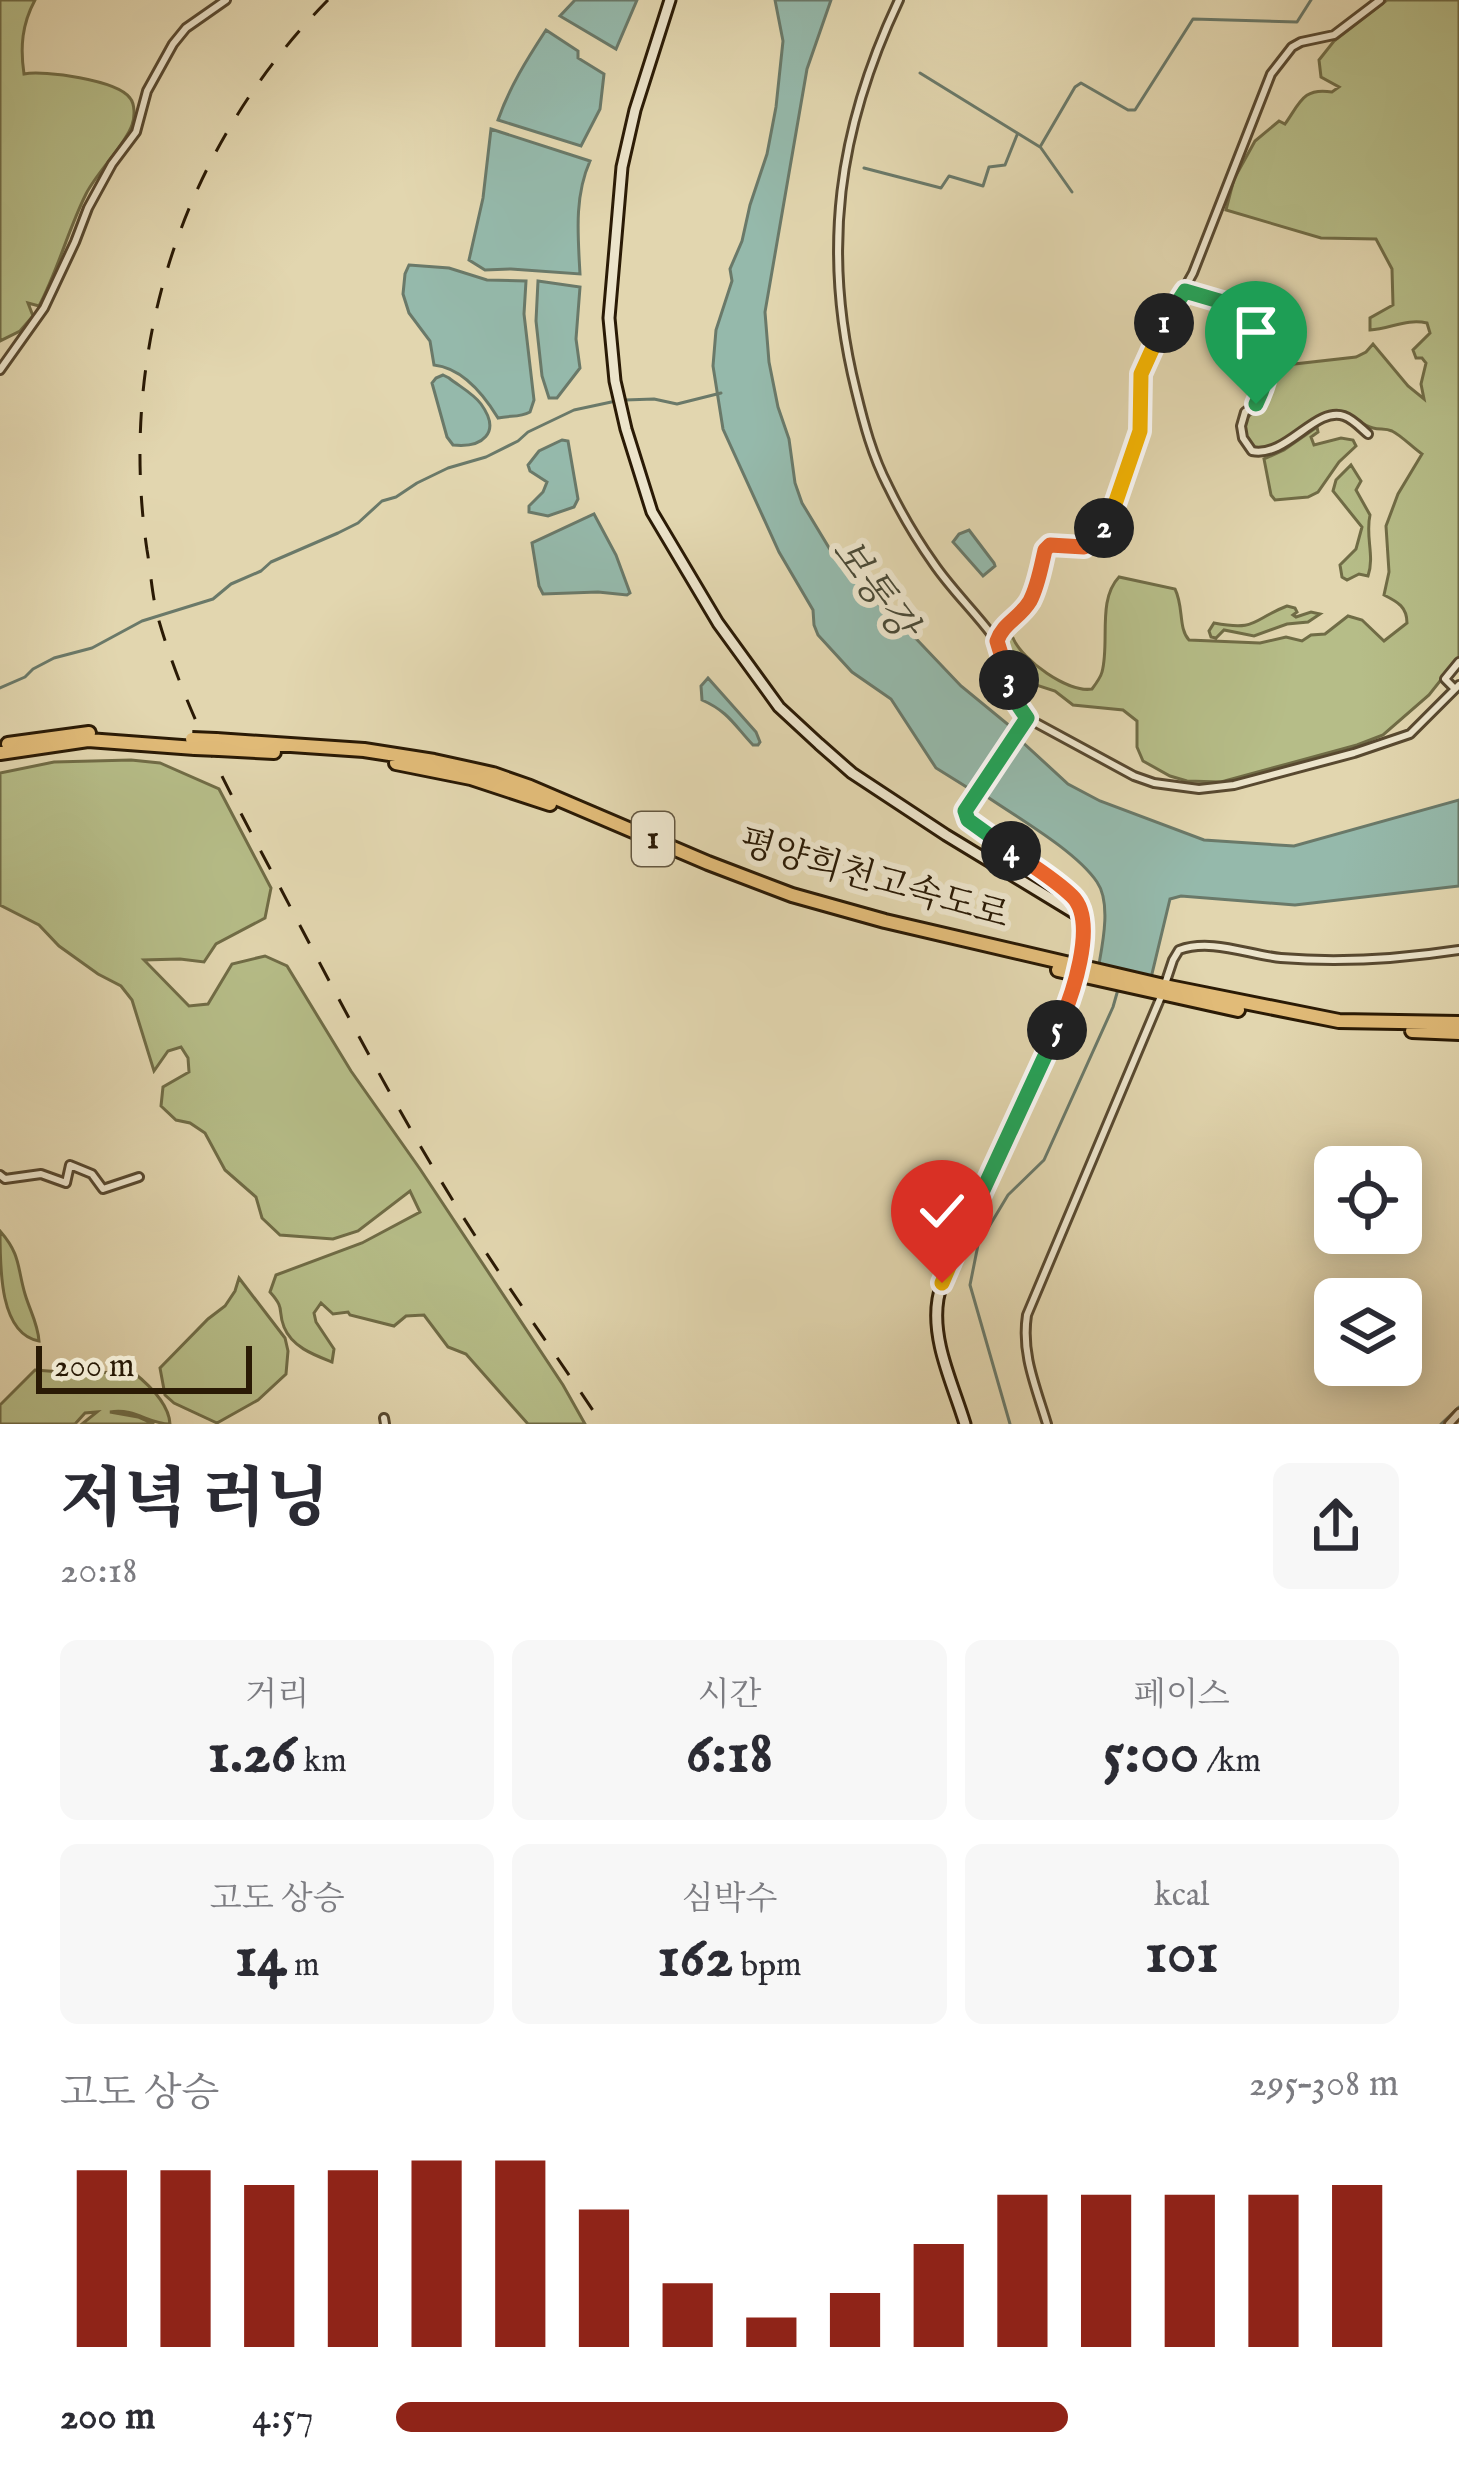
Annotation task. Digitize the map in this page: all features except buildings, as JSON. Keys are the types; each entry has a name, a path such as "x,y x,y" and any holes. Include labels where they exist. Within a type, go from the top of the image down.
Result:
{"highway":[{"name":"평양희천고속도로","path":"0,749 88,740 217,744 371,759 470,778 558,806 793,903 874,926 1340,1028 1459,1033"},
{"name":"평양희천고속도로","path":"1161,989 1339,1021 1459,1023"}],"main road":[{"path":"670,0 641,87 622,167 609,318 622,413 652,512 699,595 779,707 852,772 1082,922 1081,971 1066,1011 942,1283 936,1317 940,1345 965,1424"}],"street":[{"path":"0,370 44,308 88,208 136,132 147,92 173,44 186,28 226,0"},
{"path":"899,0 874,53 843,168 838,252 847,357 868,439 886,484 936,567 997,641 1016,702 1027,718 1134,776 1154,783 1222,788 1410,734 1457,687 1445,679 1459,662"},
{"path":"997,641 1006,624 1029,602 1045,550 1050,545 1084,547 1106,526 1140,431 1141,374 1161,328 1185,291 1271,74 1300,42 1334,34 1380,0"},
{"path":"1185,291 1267,315 1270,369 1256,404 1245,412 1240,426 1252,451 1270,452 1330,415 1347,417 1368,434"},
{"path":"1027,718 965,811 968,820 1075,898 1082,922"},
{"path":"1048,1424 1026,1358 1027,1315 1175,954 1187,946 1348,962 1459,950"},
{"path":"0,1175 5,1180 41,1174 66,1184 70,1165 92,1174 104,1189 139,1177"},
{"path":"1449,1424 1459,1414"}],"green space":[{"path":"0,0 35,0 23,36 24,74 63,75 111,86 130,98 134,115 124,141 86,194 39,306 28,303 33,316 20,331 0,341"},
{"path":"1387,0 1459,0 1459,657 1429,695 1383,735 1221,782 1187,781 1143,761 1137,747 1137,721 1123,710 1073,705 1055,691 1036,685 1020,672 1005,647 1007,637 1047,673 1071,686 1092,689 1104,661 1108,597 1119,577 1175,589 1189,640 1260,643 1286,637 1302,641 1325,634 1348,616 1362,620 1384,641 1407,623 1401,606 1384,595 1389,572 1386,526 1422,454 1392,431 1339,412 1267,447 1255,448 1247,440 1244,421 1255,410 1277,366 1356,357 1373,344 1424,399 1421,384 1426,363 1413,350 1430,333 1427,323 1370,330 1370,318 1393,305 1392,269 1376,239 1321,238 1226,210 1234,179 1255,141 1279,121 1285,124 1308,94 1339,87 1321,77 1319,60 1334,41"},
{"path":"1317,427 1311,437 1314,445 1341,438 1353,440 1356,446 1318,492 1275,500 1264,459"},
{"path":"1351,465 1361,481 1356,490 1370,515 1371,561 1368,576 1359,574 1347,580 1340,565 1356,549 1362,527 1333,491 1336,480"},
{"path":"1287,606 1295,608 1296,617 1320,614 1308,622 1254,636 1224,630 1211,637 1214,623 1247,625"},
{"path":"54,762 160,763 219,789 271,888 265,918 216,944 204,962 144,960 189,1006 208,1004 232,964 265,956 287,966 351,1071 585,1424 528,1424 466,1354 448,1347 424,1315 406,1316 394,1326 348,1312 333,1314 321,1303 314,1313 334,1349 332,1362 292,1340 270,1292 276,1275 362,1243 420,1212 410,1191 358,1231 333,1239 280,1235 262,1218 256,1197 225,1170 205,1133 176,1120 161,1106 163,1087 189,1072 181,1047 168,1051 154,1071 132,1000 121,986 59,946 39,925 0,905 0,773"},
{"path":"0,1231 15,1254 39,1341 26,1336 10,1313 2,1281"},
{"path":"239,1278 285,1338 286,1374 258,1400 217,1423 165,1395 160,1368 225,1306"},
{"path":"35,1370 133,1372 162,1401 170,1424 119,1411 110,1412 154,1424 82,1424 97,1412 85,1413 75,1424 0,1424 0,1405"}],"shaded area":[{"path":"575,0 637,0 616,49 560,16"},
{"path":"775,0 831,0 807,69 765,312 769,362 795,483 831,551 874,600 961,686 1016,731 973,791 936,768 891,699 852,672 818,635 813,610 779,552 723,429 713,366 716,330 776,107 783,41"},
{"path":"546,30 604,74 600,109 581,146 498,120"},
{"path":"491,129 590,161 579,203 580,274 485,270 469,260"},
{"path":"409,265 449,268 487,280 526,281 524,314 534,400 530,412 498,418 463,377 434,365 430,341 409,313 403,294"},
{"path":"538,281 580,287 576,339 580,368 557,398 549,398 542,376 536,321"},
{"path":"443,375 474,397 487,414 489,431 480,441 453,445 447,437 432,383"},
{"path":"568,441 578,499 574,507 548,516 529,512 547,482 528,465 539,451"},
{"path":"594,514 630,593 543,594 532,543"},
{"path":"969,530 995,566 983,576 953,542"},
{"path":"708,678 756,732 758,745 702,700 701,686"},
{"path":"1019,739 1068,784 1204,840 1294,846 1459,800 1459,886 1295,905 1181,896 1170,899 1151,978 1099,964 1105,911 1097,882 1061,847 986,796"}],"waterway":[{"path":"920,73 1040,147 1081,83 1135,110 1193,19 1297,22 1311,0"},
{"path":"864,168 941,188 949,176 983,186 989,167 1005,165 1017,135"},
{"path":"1041,148 1072,192"},
{"path":"625,400 677,404 721,393"},
{"path":"0,688 54,658 92,648 142,621 213,599 231,584 358,523 382,501 448,468 486,457 574,410 616,401"},
{"path":"1010,1424 970,1285 978,1245 1008,1195 1044,1160 1119,986"},
{"path":"1441,1424 1459,1407"}],"railway":[{"path":"328,0 278,57 235,119 200,185 172,254 153,325 142,399 140,474 155,603 203,736 355,1029 460,1212 602,1424"}],"route":[{"path":"942,1283 1066,1011 1082,939 1083,914 1075,898 968,820 965,811 1027,718 1016,702 999,654 999,632 1029,602 1050,545 1084,547 1106,526 1140,431 1141,374 1161,328 1185,291 1267,315 1270,369 1256,404"}],"water label":[{"name":"보통강","path":"873,589"}]}
